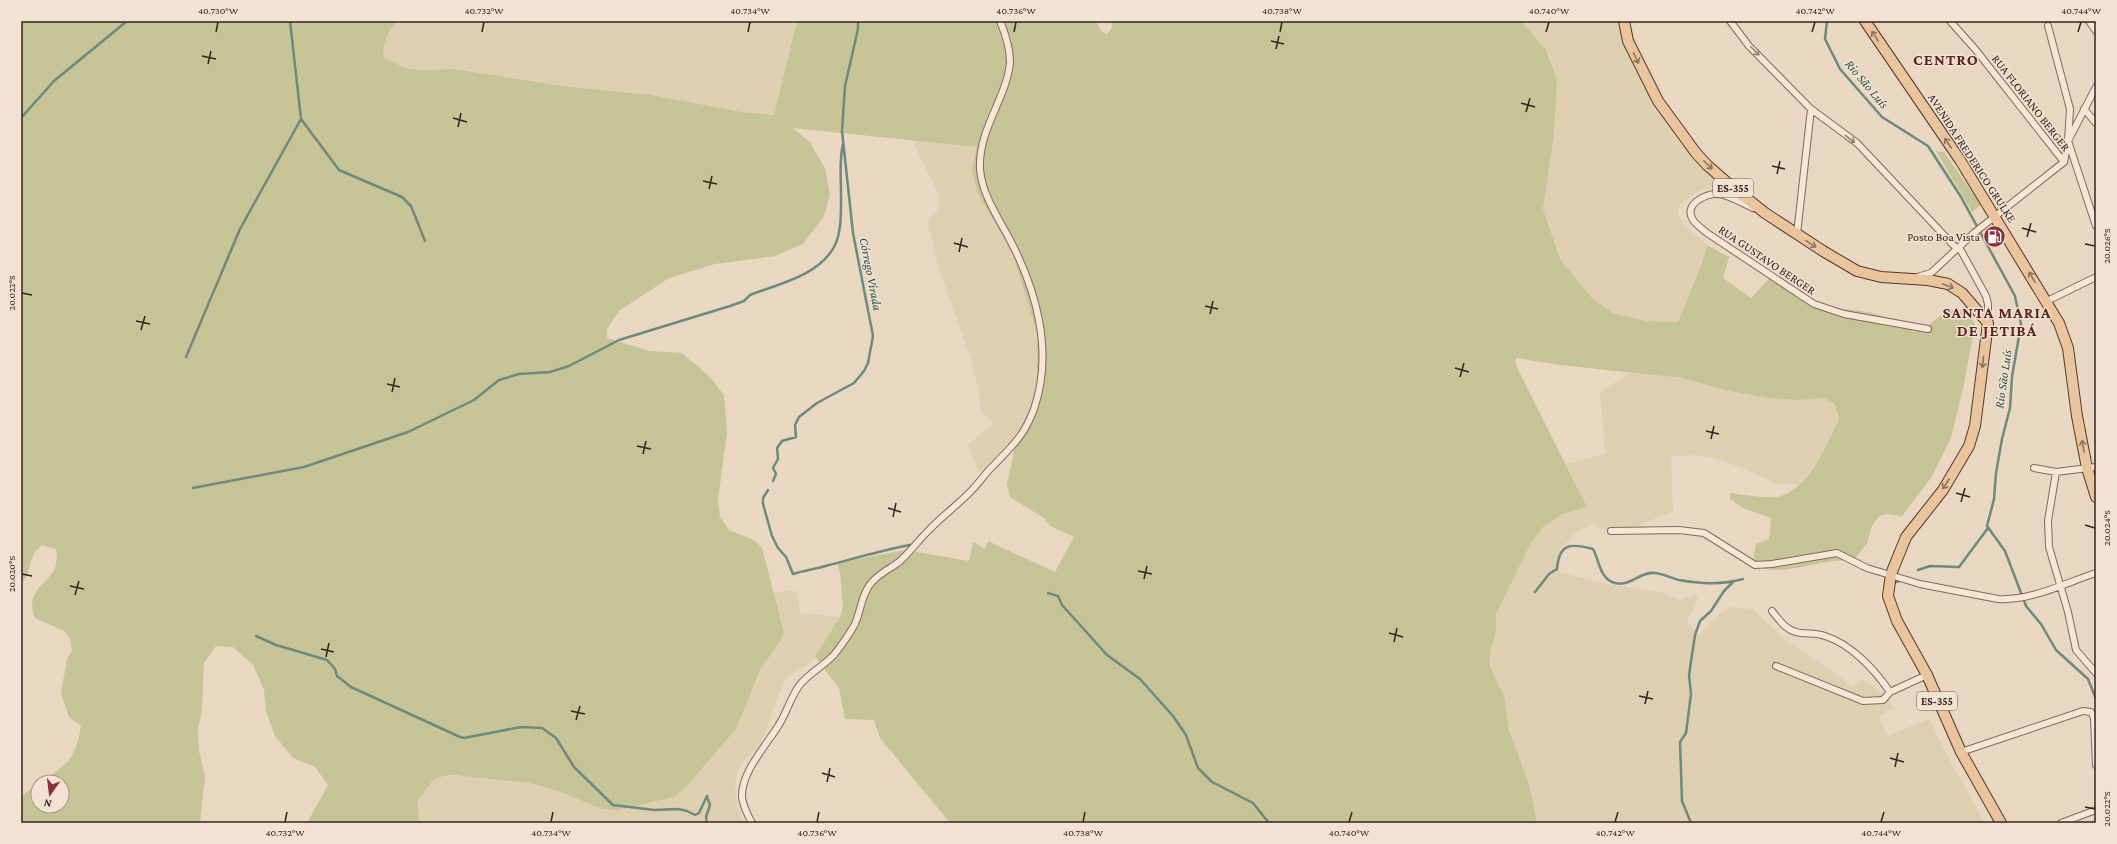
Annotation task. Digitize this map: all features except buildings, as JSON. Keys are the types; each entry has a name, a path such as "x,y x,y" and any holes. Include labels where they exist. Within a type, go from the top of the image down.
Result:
{"main road":[{"name":"ES-355","path":"1624,21 1628,41 1658,101 1707,165 1765,213 1823,251 1857,270 1881,277 1948,284 1962,293 1988,324 1975,426 1969,446 1943,490 1906,537 1891,574 1888,596 1896,621 1927,675 1961,752 2001,823"},
{"name":"AVENIDA FREDERICO GRULKE","path":"1865,21 1960,160 2059,322 2068,348 2077,416 2091,468 2096,497"}],"street":[{"path":"752,823 744,805 743,790 749,771 765,744 779,726 799,686 836,652 855,622 869,585 908,554 927,531 972,490 993,465 1016,443 1025,430 1035,407 1041,373 1042,344 1040,318 1034,293 1023,263 983,188 980,170 981,153 985,133 1009,67 1008,46 1000,21"},
{"path":"1730,21 1749,46 1811,109 1857,143 1958,248 1986,296 1988,304 1988,324"},
{"name":"RUA FLORIANO BERGER","path":"1950,21 1975,49 2064,162"},
{"path":"2089,21 2096,31"},
{"path":"1910,280 1931,273 1974,233 2064,162 2068,141 2070,109 2048,26"},
{"path":"2096,87 2068,141 2096,226"},
{"path":"1798,234 1811,109"},
{"path":"2084,109 2096,123"},
{"name":"RUA GUSTAVO BERGER","path":"1765,213 1727,196 1713,194 1700,198 1692,206 1691,214 1693,220 1707,233 1814,304 1844,314 1928,329"},
{"path":"2089,205 2096,204"},
{"path":"2047,301 2096,277"},
{"path":"2034,468 2056,472 2091,468"},
{"path":"2056,472 2048,521 2049,547 2068,612 2076,650 2096,673"},
{"path":"1611,531 1696,532 1711,536 1755,565 1772,564 1837,554 1866,568 1891,574 1920,584 1998,599 2011,599 2029,596 2096,573"},
{"path":"1772,611 1792,631 1824,635 1847,648 1874,671 1890,692"},
{"path":"1776,666 1863,701 1883,700 1890,692 1927,675"},
{"path":"1961,752 2083,711 2091,712 2094,718 2096,765"},
{"path":"2061,823 2096,810"}],"shaded area":[{"path":"21,21 397,21 390,29 386,38 384,58 405,68 420,70 454,69 563,86 651,95 742,112 774,115 797,21 1096,21 1101,31 1107,34 1112,28 1111,21 1521,21 1546,50 1557,80 1554,134 1543,209 1560,259 1592,298 1613,313 1646,321 1678,322 1702,263 1707,245 1729,257 1723,278 1751,298 1771,276 1792,291 1823,306 1868,312 1907,321 1913,332 1922,330 1949,309 1958,312 1966,306 1975,324 1964,384 1951,438 1931,478 1902,516 1887,514 1879,516 1872,526 1867,543 1853,561 1842,560 1776,570 1764,569 1752,565 1756,544 1769,539 1771,518 1743,508 1730,499 1730,493 1759,497 1776,497 1787,493 1797,486 1807,477 1815,465 1839,418 1834,403 1824,398 1798,400 1769,398 1725,390 1682,378 1560,365 1516,358 1516,365 1587,507 1561,515 1543,527 1530,545 1496,614 1496,632 1490,653 1490,667 1504,696 1509,730 1529,784 1537,823 950,823 880,738 874,720 845,719 839,688 815,657 840,617 843,606 840,573 837,563 905,550 969,561 973,542 985,549 988,541 1055,572 1074,537 1050,526 1044,518 1010,497 1007,484 1014,452 1032,410 1037,376 1037,334 1014,258 977,191 972,169 977,147 792,128 809,141 825,168 830,195 824,216 803,244 775,256 715,264 669,278 619,311 607,329 607,338 649,351 682,353 711,378 724,395 727,434 718,499 720,517 729,530 754,540 762,548 784,632 778,645 761,668 736,729 685,788 674,797 618,810 602,809 558,791 529,783 453,775 434,779 418,800 419,823 307,823 328,785 315,767 293,758 275,736 266,712 264,690 253,665 233,647 216,646 204,663 202,710 198,728 199,751 205,776 200,823 21,823 21,796 30,790 30,814 70,814 70,774 52,774 64,765 73,754 81,726 69,717 61,693 67,659 72,651 70,639 64,631 35,618 32,609 34,595 55,568 57,558 56,549 42,545 37,550 31,560 25,580 21,585"},
{"path":"397,21 797,21 774,115 742,112 651,95 563,86 454,69 420,70 405,68 384,58 384,41 389,30"},
{"path":"1521,21 1626,21 1664,111 1708,175 1725,186 1718,191 1705,189 1694,193 1679,206 1678,216 1684,224 1707,245 1702,263 1678,322 1646,321 1614,313 1592,298 1560,259 1543,209 1554,134 1556,80 1546,50"},
{"path":"912,140 977,147 972,169 992,220 1014,258 1037,334 1037,376 1032,410 1014,452 1006,448 979,473 968,444 994,424 981,411 979,393 970,356 939,269 928,222 937,212 939,203 937,191"},
{"path":"1936,151 1944,152 1981,205 1972,212"},
{"path":"1630,373 1682,378 1798,400 1824,398 1834,403 1839,418 1823,455 1799,484 1776,484 1743,468 1710,457 1689,455 1671,457 1673,511 1621,533 1597,528 1595,523 1574,533 1564,546 1558,565 1560,572 1606,584 1664,593 1680,601 1696,594 1698,598 1687,622 1699,635 1712,621 1729,607 1752,609 1786,640 1837,674 1851,687 1862,679 1878,689 1895,707 1880,715 1880,720 1888,736 1929,719 1944,750 1985,823 1537,823 1529,784 1509,730 1504,696 1490,667 1490,653 1496,632 1496,614 1530,545 1543,527 1561,515 1587,507 1566,464 1605,454 1600,392"},
{"path":"797,591 800,613 840,617 818,654 807,665 789,676 783,683 761,743 743,762 738,771 735,783 737,805 744,823 419,823 418,800 434,779 444,776 472,776 529,783 558,791 602,809 618,810 685,788 736,729 761,668 778,645 784,632 774,593"}],"waterway":[{"path":"21,118 54,81 127,21"},
{"path":"290,21 301,119 339,170 402,197 411,206 425,241"},
{"name":"Córrego Virada","path":"773,481 776,474 773,468 778,459 777,448 782,441 796,437 795,425 799,417 817,403 854,383 864,371 868,363 873,336 853,233 842,131 845,86 858,29 858,21"},
{"name":"Rio São Luís","path":"1827,21 1825,39 1840,69 1882,117 1928,146 1961,197 2015,296 2021,324 2012,377 2010,408 2002,439 1996,473 1994,499 1987,526 2005,551 2026,606 2041,624 2056,650 2088,679 2096,699"},
{"path":"186,357 240,229 301,119"},
{"path":"193,488 304,467 408,432 474,400 499,380 519,374 550,372 569,366 619,340 744,301 750,295 785,283 808,272 827,257 837,241 841,213 841,163 843,144"},
{"path":"768,490 763,498 763,504 772,536 778,548 786,557 793,574 910,545"},
{"path":"1918,570 1930,566 1959,567 1988,528"},
{"path":"1535,592 1549,574 1557,569 1558,560 1563,550 1572,546 1593,549 1602,572 1608,580 1618,584 1629,582 1649,573 1655,573 1679,580 1703,583 1719,583 1743,579"},
{"path":"1892,583 1903,580"},
{"path":"1691,823 1682,801 1680,742 1686,733 1691,694 1689,675 1695,635 1700,621 1711,611 1724,591 1733,582"},
{"path":"1048,593 1058,596 1062,605 1107,655 1140,679 1173,716 1186,735 1198,768 1212,782 1253,803 1269,823"},
{"path":"256,636 276,645 327,660 335,669 337,676 351,687 460,737 464,738 521,727 542,728 556,738 574,767 613,805 654,810 678,809 695,815 699,813 707,796"},
{"name":"Córrego Virada","path":"707,797 710,805 706,817 707,823"}],"place":[{"name":"Posto Boa Vista","path":"1995,237"}],"district":[{"name":"CENTRO","path":"1946,59"},
{"name":"SANTA MARIA DE JETIBÁ","path":"1997,321"}]}
